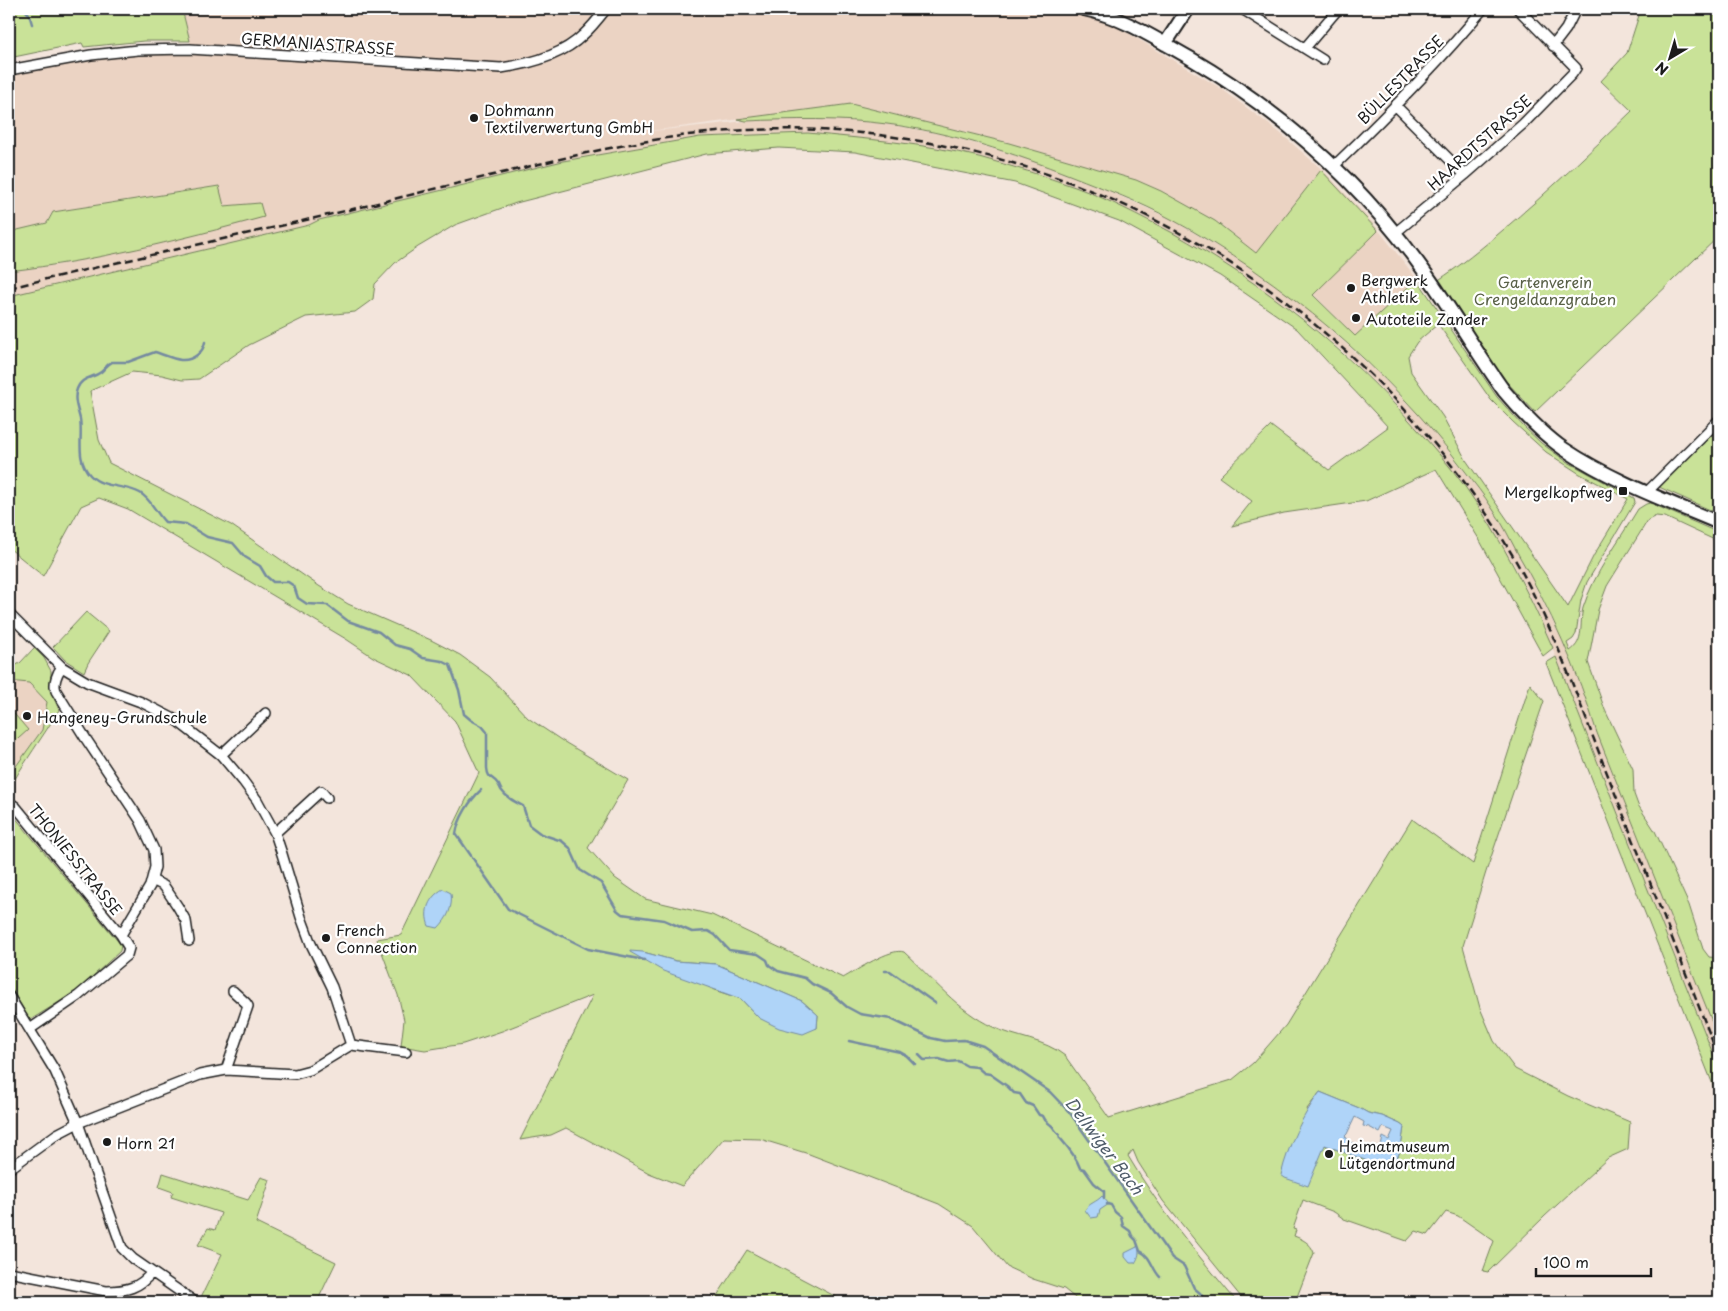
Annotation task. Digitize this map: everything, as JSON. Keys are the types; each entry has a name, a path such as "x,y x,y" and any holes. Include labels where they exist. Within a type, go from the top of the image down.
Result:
{"street":[{"name":"GERMANIASTRASSE","path":"9,70 91,55 138,50 190,49 501,68 529,64 555,54 582,37 606,9"},
{"path":"1084,9 1114,17 1219,75 1257,101 1299,134 1334,166 1395,233 1429,278 1504,391 1532,422 1563,448 1582,460 1647,492 1719,523"},
{"path":"1165,44 1188,9"},
{"path":"1242,9 1323,60"},
{"path":"1305,48 1338,9"},
{"name":"BÜLLESTRASSE","path":"1334,166 1395,105 1468,28 1483,9"},
{"path":"1518,9 1554,46 1566,29 1576,9"},
{"name":"HAARDTSTRASSE","path":"1395,233 1523,124 1572,74 1576,68 1554,46"},
{"path":"1395,105 1465,175"},
{"path":"1647,492 1719,420"},
{"path":"9,614 62,667 87,682 160,711 194,733 221,755 257,800 274,833 301,917 311,944 332,987 351,1045"},
{"path":"30,1029 78,996 127,955 130,948 120,935 152,880 155,867 154,850 140,820 54,687 58,672 62,667"},
{"path":"221,755 266,713"},
{"path":"274,833 322,791"},
{"name":"THONIESSTRASSE","path":"9,802 16,807 120,935"},
{"path":"152,880 164,886 178,907 186,921 189,941"},
{"path":"226,1070 248,1006 232,991"},
{"path":"9,996 55,1071 78,1123 119,1242 128,1255 195,1302"},
{"path":"9,1169 57,1134 78,1123 200,1075 226,1070 295,1074 310,1070 351,1045 406,1052"},
{"path":"9,1272 106,1291 119,1291 136,1287 143,1283 152,1272"}],"shaded area":[{"path":"182,9 1049,9 1086,15 1116,26 1222,89 1279,132 1326,173 1373,223 1417,279 1355,336 1313,294 1378,231 1351,201 1256,253 1215,221 1161,191 1136,180 1009,143 851,104 635,133 746,121 821,118 887,124 946,135 1034,161 1102,188 1169,218 1247,264 1309,310 1380,375 1429,426 1493,508 1524,564 1564,644 1597,733 1719,1039 1719,1069 1556,657 1514,565 1466,488 1394,402 1343,352 1295,312 1186,241 1141,216 1078,188 977,157 808,133 700,137 563,161 319,220 309,225 9,296 9,271 57,265 166,242 260,203 224,206 218,186 53,212 47,223 9,232 9,71 71,58 190,49 190,40"},
{"name":"Hangeney-Grundschule","path":"9,681 29,683 47,702 42,730 9,776"}],"green space":[{"path":"9,9 182,9 190,41 144,41 84,47 82,43 9,58"},
{"name":"Gartenverein Crengeldanzgraben","path":"1641,9 1719,9 1719,236 1535,412 1488,362 1437,281 1471,257 1520,216 1632,111 1601,81 1627,53"},
{"path":"851,104 1009,143 1136,180 1161,191 1215,221 1256,253 1321,170 1378,231 1313,295 1355,336 1417,279 1497,397 1523,426 1541,443 1566,461 1634,498 1635,502 1587,582 1581,600 1576,634 1567,643 1570,651 1575,647 1580,637 1583,608 1594,582 1638,509 1650,503 1719,533 1719,542 1665,517 1656,516 1648,520 1607,586 1598,610 1588,662 1605,710 1633,769 1634,794 1638,805 1655,831 1689,905 1703,949 1709,957 1719,958 1719,1039 1597,733 1572,663 1541,595 1496,513 1465,471 1435,433 1368,363 1332,330 1293,299 1213,243 1147,207 1072,176 981,144 911,128 834,120 746,121 737,119","holes":["1438,324 1491,400 1546,452 1580,474 1628,499 1594,555 1568,607 1466,460 1443,417 1411,372 1408,356 1417,342"]},
{"path":"808,133 894,142 958,152 1052,179 1112,202 1206,252 1271,296 1333,345 1390,399 1430,443 1460,480 1491,526 1524,586 1553,648 1543,656 1479,539 1436,469 1366,501 1284,513 1232,526 1252,501 1219,477 1271,426 1329,470 1388,427 1297,329 1220,276 1119,221 1015,183 855,152 779,148 706,154 516,203 455,225 395,263 375,284 373,299 355,312 306,317 249,345 199,379 182,380 162,375 132,372 90,391 99,440 109,463 231,525 348,604 431,640 460,655 490,677 528,718 628,780 588,848 615,878 645,899 712,915 843,978 882,956 898,951 904,952 957,1003 980,1020 1002,1031 1039,1042 1065,1056 1109,1118 1232,1080 1253,1063 1286,1025 1412,819 1473,864 1530,684 1544,701 1463,946 1480,1008 1494,1041 1515,1069 1568,1096 1630,1122 1628,1149 1608,1158 1488,1272 1483,1271 1494,1241 1458,1216 1446,1212 1428,1235 1416,1231 1407,1241 1344,1219 1334,1212 1303,1200 1293,1229 1296,1230 1294,1236 1308,1244 1314,1253 1295,1302 1245,1302 1163,1201 1138,1162 1133,1150 1128,1156 1153,1195 1193,1249 1237,1302 1080,1302 1064,1289 1033,1279 1007,1267 973,1226 939,1204 809,1154 760,1139 724,1138 682,1186 649,1173 566,1128 551,1135 520,1140 593,995 502,1031 463,1044 425,1050 401,1046 404,1020 398,995 377,939 401,935 479,773 455,721 411,675 373,657 128,509 99,498 81,506 43,576 9,548 9,296 309,225 319,220 563,161 700,137","holes":["643,952 676,961 716,964 802,1001 818,1015 817,1028 759,1018 741,999 714,990","1320,1092 1368,1113 1382,1116 1404,1127 1400,1152 1394,1162 1383,1167 1324,1145 1307,1109"]},
{"path":"219,186 224,206 260,203 264,217 137,249 73,262 9,271 9,232 47,223 53,212"},
{"path":"1719,428 1719,514 1659,487"},
{"path":"86,612 109,631 84,672 65,660 53,647"},
{"path":"34,648 44,658 51,671 51,691 59,710 9,789 9,776 42,730 47,702 29,683 9,681 9,669 20,663"},
{"path":"1556,657 1719,1069 1719,1100 1546,663"},
{"path":"9,708 28,730 9,747"},
{"path":"9,810 121,945 120,951 77,991 30,1020 9,985"},
{"path":"163,1173 248,1200 261,1177 270,1180 256,1223 336,1262 317,1302 201,1302 202,1295 222,1254 198,1245 208,1228 215,1230 221,1213 171,1197 173,1192 159,1187"},
{"path":"747,1250 846,1302 713,1302"}],"water":[{"path":"443,889 451,893 449,912 438,928 429,926 427,920 428,905 434,896"},
{"path":"630,951 643,952 676,961 716,964 802,1001 818,1015 817,1028 803,1034 779,1028 759,1018 741,999 663,971"},
{"path":"1320,1092 1368,1113 1382,1116 1400,1124 1404,1127 1400,1152 1397,1158 1394,1162 1383,1167 1325,1145 1308,1186 1285,1178 1281,1175 1288,1153 1296,1132","holes":["1355,1117 1364,1122 1363,1126 1380,1133 1383,1127 1393,1131 1389,1140 1383,1137 1381,1147 1375,1152 1350,1142 1345,1136"]},
{"path":"1102,1196 1109,1204 1100,1210 1098,1217 1091,1218 1085,1210"},
{"path":"1138,1244 1139,1252 1137,1259 1135,1263 1130,1263 1125,1257 1125,1253 1137,1247"}],"waterway":[{"name":"Dellwiger Bach","path":"24,9 29,14 32,24"},
{"name":"Dellwiger Bach","path":"205,342 197,355 186,360 176,359 155,352 128,362 112,362 101,372 84,380 79,385 76,401 81,426 80,448 85,469 90,475 101,482 140,493 165,522 186,524 207,537 233,543 245,557 260,566 266,576 273,582 288,582 294,586 298,598 307,604 327,605 348,621 379,632 395,645 410,649 423,658 442,661 450,665 459,690 464,714 482,726 487,732 487,768 490,776 506,796 523,806 529,825 541,834 562,841 570,848 580,870 601,883 617,910 622,914 664,920 692,932 708,931 715,935 729,950 758,954 778,971 805,978 812,984 831,993 847,1007 860,1014 891,1019 931,1038 945,1041 964,1040 983,1046 1050,1092 1070,1113 1172,1258 1184,1266 1194,1288 1206,1302"},
{"path":"481,790 465,810 456,834 508,909 588,949 644,960"},
{"name":"Dellwiger Bach","path":"885,971 890,971 935,1003"},
{"path":"849,1041 900,1052 915,1064"},
{"path":"919,1055 924,1060 958,1061 967,1066 977,1067 984,1073 990,1074 1014,1093 1020,1094 1026,1103 1033,1106 1039,1115 1043,1116 1059,1134 1060,1138 1074,1155 1080,1168 1084,1169 1094,1183 1104,1191 1104,1198"},
{"path":"1107,1204 1111,1205 1121,1217 1123,1226 1130,1231 1140,1251 1147,1256 1160,1277"}],"railway":[{"path":"9,288 332,214 576,155 662,139 721,132 750,130 866,134 980,154 1089,190 1193,240 1289,304 1376,380 1453,467 1517,563 1554,638 1719,1058"}],"place":[{"name":"Dohmann Textilverwertung GmbH","path":"474,118"},
{"name":"Bergwerk Athletik","path":"1351,288"},
{"name":"Autoteile Zander","path":"1356,318"},
{"name":"Mergelkopfweg","path":"1623,491"},
{"name":"Hangeney-Grundschule","path":"27,716"},
{"name":"French Connection","path":"326,938"},
{"name":"Horn 21","path":"107,1142"},
{"name":"Heimatmuseum Lütgendortmund","path":"1329,1154"}]}
